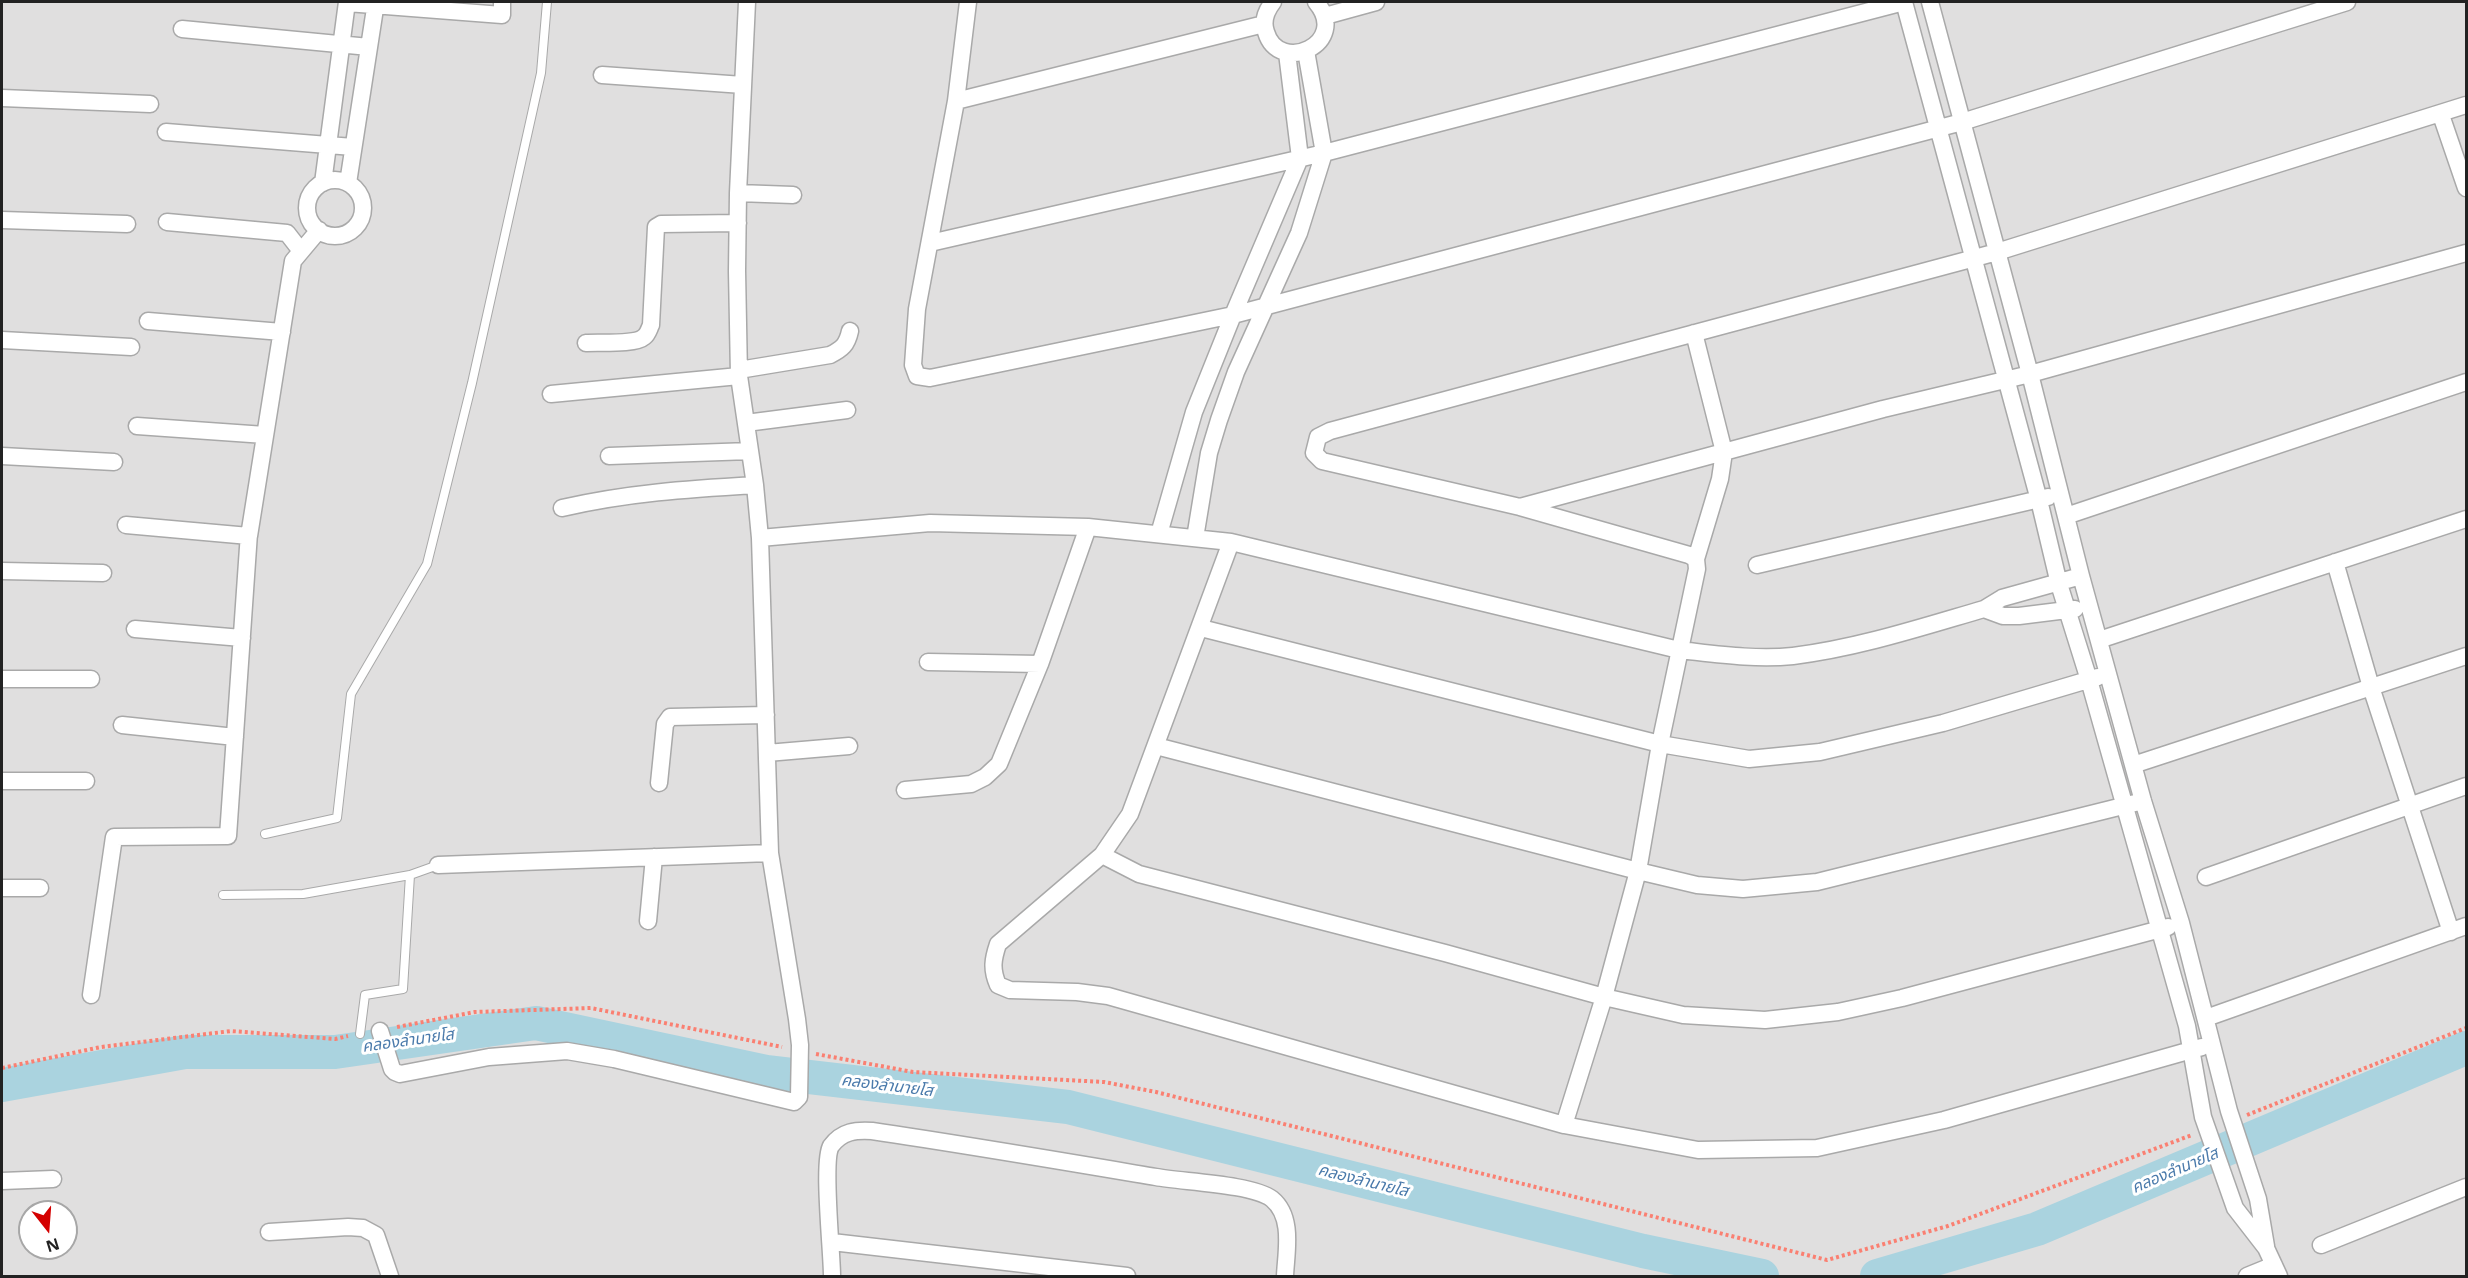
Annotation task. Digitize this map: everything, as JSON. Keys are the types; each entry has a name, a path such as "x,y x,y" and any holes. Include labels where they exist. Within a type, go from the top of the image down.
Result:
{"street":[{"path":"322,183 347,2 502,15 502,2"},
{"path":"381,1032 392,1069 400,1074 489,1057 567,1051 614,1059 794,1102 799,1097 797,1048 770,853 760,538 739,373 738,194 747,2"},
{"path":"968,2 956,101 917,309 913,365 917,375 930,378 1233,315 1938,129 2347,2"},
{"path":"1273,2 1265,15 1264,24 1271,43 1287,52 1306,51 1313,48 1322,37 1320,9 1376,2"},
{"path":"930,243 1324,153 1904,2 2039,500 2066,611 2089,680 2187,1026 2200,1125 2235,1208 2266,1248 2277,1271 2247,1276"},
{"path":"1930,2 1998,252 2081,576 2143,801 2181,923 2212,1045 2258,1199 2266,1248"},
{"path":"348,183 375,3"},
{"path":"956,101 1264,24"},
{"path":"182,29 369,47"},
{"path":"1195,538 1209,453 1219,420 1236,372 1299,233 1324,153 1306,51"},
{"path":"1159,534 1194,412 1300,158 1287,52"},
{"path":"602,75 743,85"},
{"path":"2,98 150,104"},
{"path":"1696,559 1689,555 1520,507 1322,461 1314,453 1314,444 1318,437 1330,431 1998,252 2441,115 2466,105"},
{"path":"2441,115 2466,188"},
{"path":"166,132 353,147"},
{"path":"331,180 348,183 356,188 364,206 363,215 358,224 342,235 332,236 319,230 310,220 308,203 316,188 322,183 331,180"},
{"path":"738,194 794,195"},
{"path":"2,220 127,224"},
{"path":"167,222 287,233 301,251"},
{"path":"586,343 633,341 643,339 648,333 651,325 656,227 661,224 738,223"},
{"path":"91,996 114,837 228,836 249,533 293,261 319,230"},
{"path":"1520,507 1883,409 2030,374 2466,253"},
{"path":"148,321 282,332"},
{"path":"551,394 739,373 830,356 848,343 850,331"},
{"path":"1564,1125 1604,998 1638,871 1660,744 1697,569 1696,559 1720,479 1724,452 1694,333"},
{"path":"2,340 131,347"},
{"path":"2066,516 2466,382"},
{"path":"746,423 847,410"},
{"path":"137,426 265,435"},
{"path":"609,456 750,451"},
{"path":"2,456 114,462"},
{"path":"562,508 603,498 648,492 755,485"},
{"path":"1757,565 2061,494"},
{"path":"2099,640 2466,519"},
{"path":"760,538 930,523 1088,527 1231,542 1679,650 1745,657 1792,656 1845,646 1984,609 2002,598 2059,584 2081,576"},
{"path":"126,525 249,536 249,533"},
{"path":"905,790 971,784 984,777 999,764 1040,663 1088,527"},
{"path":"1231,542 1201,628 1130,814 1102,855 998,944 993,960 993,974 998,985 1010,990 1077,992 1108,996 1564,1125 1698,1150 1817,1148 1944,1120 2212,1045"},
{"path":"2206,1018 2459,929 2409,806 2370,687 2335,562"},
{"path":"2,571 103,573"},
{"path":"1984,609 2002,616 2090,607"},
{"path":"1201,628 1660,744 1749,759 1820,752 1943,723 2109,674"},
{"path":"135,629 242,638"},
{"path":"2133,765 2466,656"},
{"path":"928,662 1040,663"},
{"path":"2,680 91,679"},
{"path":"659,783 665,724 670,717 766,715"},
{"path":"122,725 235,737"},
{"path":"767,753 849,746"},
{"path":"1156,746 1638,871 1697,885 1743,888 1818,882 2143,801"},
{"path":"2,781 86,781"},
{"path":"2206,877 2466,786"},
{"path":"438,865 770,853"},
{"path":"1102,855 1139,874 1445,953 1604,998 1683,1015 1765,1020 1838,1012 1902,998 2181,923"},
{"path":"648,921 654,857"},
{"path":"2,888 40,888"},
{"path":"832,1276 832,1242 826,1173 830,1149 839,1138 852,1130 872,1131 1246,1190 1271,1199 1285,1214 1287,1239 1285,1276"},
{"path":"2,1181 53,1179"},
{"path":"2321,1245 2466,1187"},
{"path":"269,1232 363,1228 376,1236 390,1276"},
{"path":"832,1242 1127,1276"}],"lane":[{"path":"265,834 337,818 351,694 428,564 472,383 541,73 547,2"},
{"path":"224,895 303,894 410,875 438,865"},
{"path":"360,1034 365,995 403,988 410,875"}],"path":[{"path":"381,1032 475,1012 591,1008 913,1072 1093,1081 1156,1092 1827,1260 1948,1226 2200,1125"},
{"path":"2234,1114 2466,1028"},
{"path":"2,1068 101,1047 231,1031 335,1039 360,1034"}],"shaded area":[{"path":"2,2 2466,2 2466,1276 2,1276"}],"waterway":[{"name":"คลองลำนายโส","path":"2,1085 185,1052 335,1052 536,1023 766,1072 1068,1107 1643,1251 1762,1276"},
{"name":"คลองลำนายโส","path":"1877,1276 2037,1229 2466,1048"}]}
